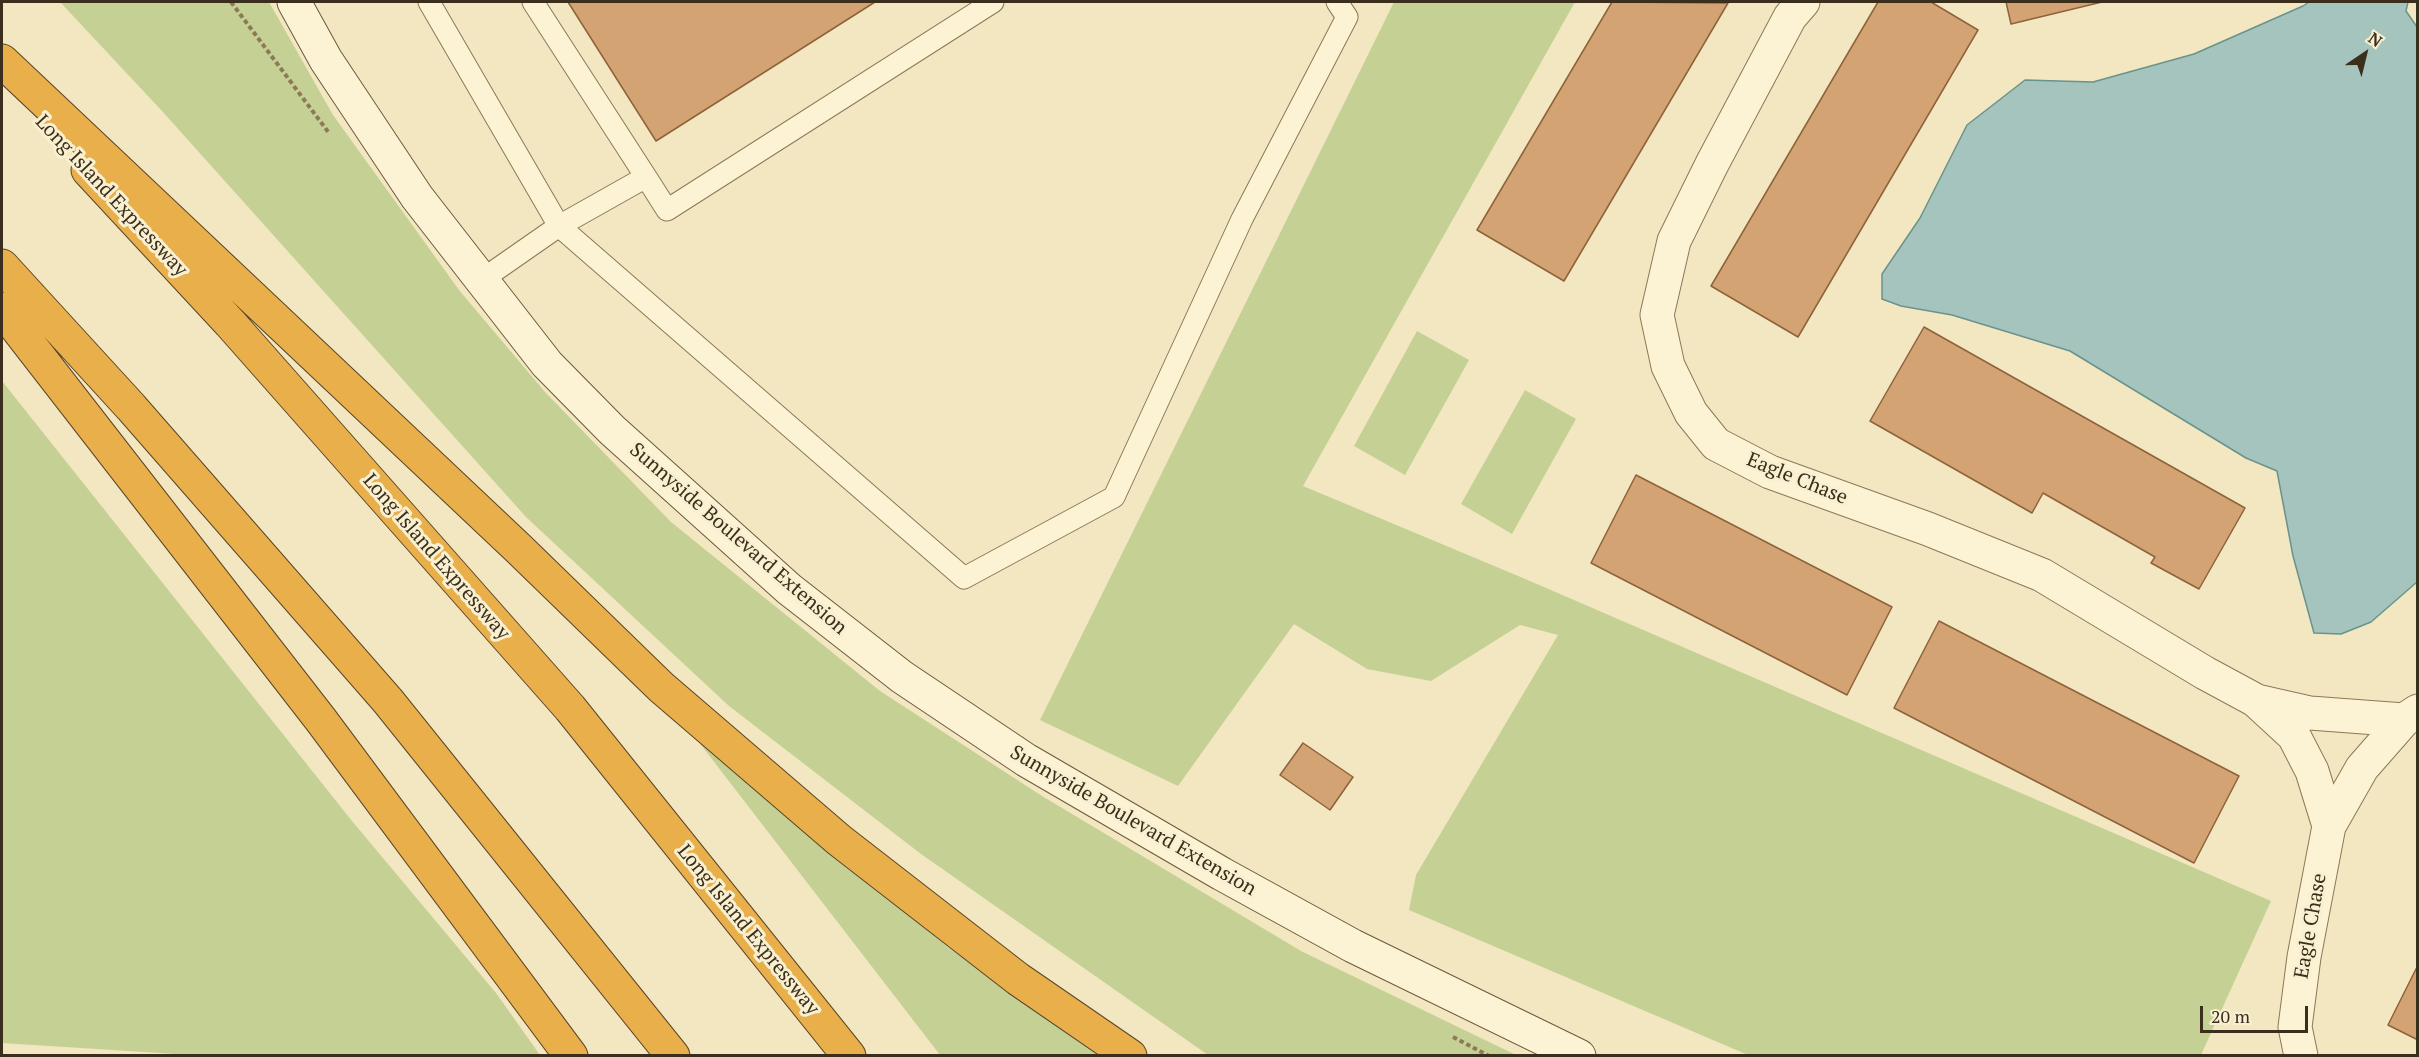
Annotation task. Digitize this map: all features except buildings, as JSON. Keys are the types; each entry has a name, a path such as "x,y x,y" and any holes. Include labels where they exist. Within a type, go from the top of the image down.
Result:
{"highway":[{"path":"2,61 519,549 661,687 839,840 1018,979 1130,1056"},
{"name":"Long Island Expressway","path":"2,78 230,323 570,708 846,1051"},
{"path":"2,266 131,407 388,701 673,1056"},
{"path":"2,309 321,720 571,1056"}],"street":[{"name":"Sunnyside Boulevard Extension","path":"294,2 326,60 417,197 480,281 547,364 612,430 789,589 902,677 1026,760 1222,874 1353,946 1579,1056"},
{"name":"Eagle Chase","path":"1803,2 1785,27 1674,241 1657,315 1668,366 1691,412 1716,444 1770,472 1928,529 2042,575 2205,673 2255,700 2294,736 2312,771 2329,826"},
{"name":"Eagle Chase","path":"2255,700 2310,713 2411,715"},
{"name":"Eagle Chase","path":"2274,1056 2298,1041 2304,957 2329,826 2362,768 2411,715"}],"lane":[{"path":"429,2 559,226 964,578 1114,497 1342,7"},
{"path":"533,2 667,210 993,2"},
{"path":"480,281 559,226 646,177"}],"green space":[{"path":"60,2 269,2 333,115 459,290 545,392 671,522 880,691 1042,796 1301,951 1516,1055 1208,1055 921,854 729,706 526,517 162,111"},
{"path":"1394,2 1575,2 1303,486 1523,578 2271,901 2201,1055 1748,1055 1409,910 1416,875 1558,635 1520,625 1431,681 1367,669 1294,624 1178,786 1040,720"},
{"path":"1417,331 1469,360 1405,475 1354,446"},
{"path":"2,381 352,821 496,993 540,1055 207,1056 2,1043"},
{"path":"1525,390 1576,419 1512,534 1461,504"},
{"path":"691,732 949,948 1108,1055 940,1055"}],"water":[{"path":"2309,2 2408,2 2406,11 2417,27 2417,582 2371,622 2341,634 2314,633 2293,556 2277,471 2246,458 2070,351 1952,315 1901,306 1882,299 1882,274 1920,218 1967,125 2025,80 2093,82 2194,54"}]}
